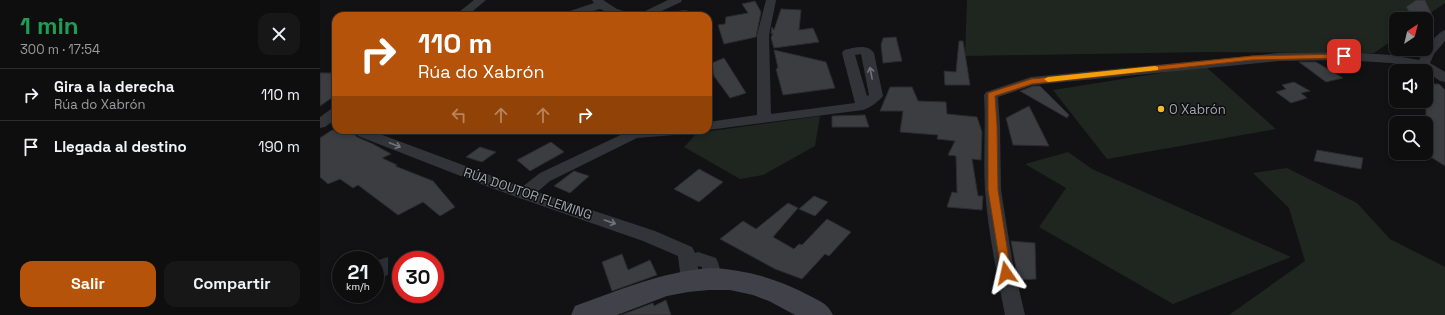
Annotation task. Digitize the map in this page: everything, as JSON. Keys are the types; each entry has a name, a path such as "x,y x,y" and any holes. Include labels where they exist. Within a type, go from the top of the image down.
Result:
{"main road":[{"path":"585,315 697,273 754,284 788,297 819,315"}],"street":[{"path":"465,12 481,0"},
{"path":"651,12 677,0"},
{"path":"764,118 763,35 771,0"},
{"path":"574,12 598,2 618,12"},
{"path":"1015,315 1003,259 993,190 993,126 991,95 1031,81 1252,58 1344,56 1391,59 1423,64 1429,53 1445,34"},
{"path":"1433,70 1445,78"},
{"path":"712,125 863,106"},
{"name":"RÚA DOUTOR FLEMING","path":"366,134 525,193 649,236 686,252 697,273"},
{"path":"525,193 545,177 628,134"}],"shaded area":[{"path":"967,0 1445,0 1445,3 1432,12 1389,12 1389,43 1374,53 1207,52 965,56"},
{"name":"O Xabrón","path":"1205,66 1276,129 1107,159 1053,90"},
{"path":"820,116 815,146 763,175 740,179 684,147 696,134 712,134 712,131"},
{"path":"1068,152 1092,169 1291,257 1173,304 1039,227 1066,188 1025,164"},
{"path":"1287,168 1357,203 1390,239 1445,267 1445,315 1229,315 1305,261 1289,208 1253,173"},
{"path":"388,257 388,275 384,276 384,258"}],"building":[{"path":"1416,0 1425,0 1431,12 1409,12 1406,7"},
{"path":"755,1 761,12 756,37 724,44 718,25 725,24 726,17 748,13 742,4"},
{"path":"781,9 801,10 799,30 813,28 819,42 774,48 771,38 773,33 771,34 772,27 774,30"},
{"path":"896,37 902,61 883,63 881,45 883,38"},
{"path":"959,41 963,41 970,85 945,85 944,71 956,72"},
{"path":"774,50 826,62 835,88 783,95 776,69 778,68"},
{"path":"724,58 746,93 730,98 714,76 712,63"},
{"path":"1299,62 1316,62 1343,78 1326,82"},
{"path":"320,73 332,73 332,98 320,106"},
{"path":"1294,82 1310,91 1301,93 1307,98 1291,103 1276,92 1286,89 1282,85"},
{"path":"1433,84 1439,84 1445,90 1445,166 1433,158 1433,116 1426,116 1426,108 1433,108"},
{"path":"1033,86 1040,86 1069,115 1067,118 1020,91"},
{"path":"890,87 912,87 918,101 946,102 947,114 977,117 982,132 981,160 972,159 978,196 983,196 982,210 947,207 952,192 957,193 956,156 948,155 955,141 937,139 938,135 900,132 903,111 880,111"},
{"path":"1029,106 1049,146 1013,145 1006,118"},
{"path":"865,115 869,127 832,127 832,116"},
{"path":"332,130 332,134 354,134 391,154 382,158 397,165 395,166 433,181 455,207 440,216 423,202 398,215 358,185 353,188 340,179 328,184 320,177 320,138"},
{"path":"551,142 564,152 530,171 517,160"},
{"path":"480,147 496,152 482,162 466,157"},
{"path":"1317,150 1363,158 1361,169 1314,161"},
{"path":"699,169 723,182 699,202 674,189"},
{"path":"574,171 589,176 570,193 554,186"},
{"path":"814,196 828,202 815,216 799,209"},
{"path":"788,203 798,208 773,237 794,249 799,244 802,245 827,219 851,232 829,256 825,254 802,279 775,269 720,239 743,221 756,229"},
{"path":"1011,241 1035,243 1036,279 1018,280"},
{"path":"622,254 628,270 650,260 657,275 612,291 602,262"},
{"path":"666,300 671,315 621,315 653,303 654,306"}],"slow traffic":[{"path":"1048,79 1155,68"}],"place":[{"name":"O Xabrón","path":"1161,109"}],"route":[{"path":"1006,273 993,190 993,126 991,95 1031,81 1252,58 1344,56"}]}
